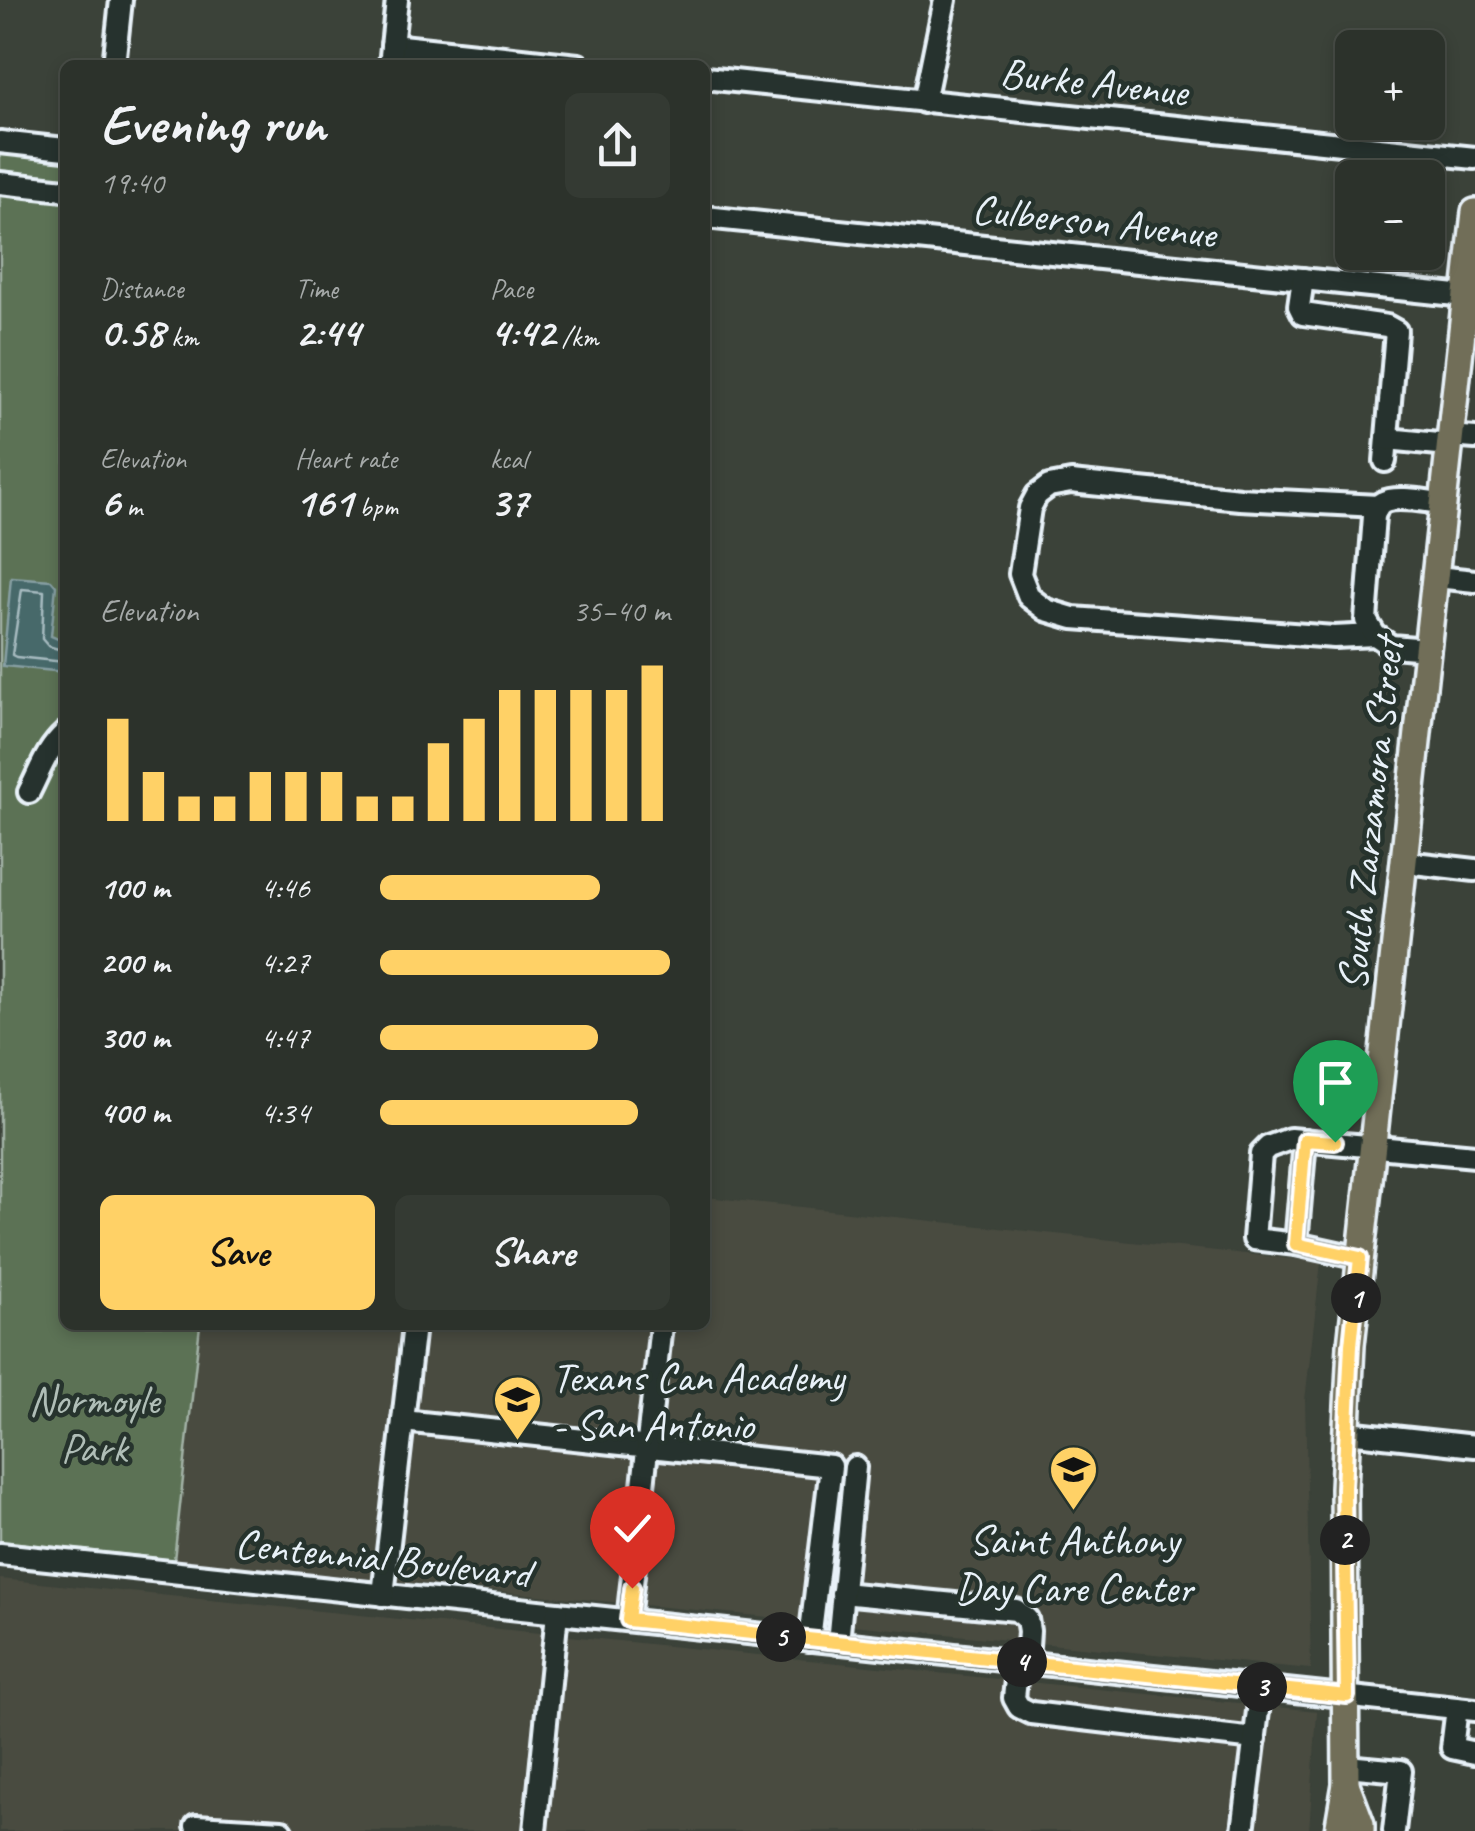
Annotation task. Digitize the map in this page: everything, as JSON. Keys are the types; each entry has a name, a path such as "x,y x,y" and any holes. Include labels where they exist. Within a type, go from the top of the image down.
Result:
{"main road":[{"name":"South Zarzamora Street","path":"1338,1831 1346,1775 1344,1488 1351,1345 1443,503 1458,440 1475,212"},
{"name":"South Zarzamora Street","path":"1346,1775 1362,1831"}],"street":[{"path":"115,60 121,0"},
{"path":"397,0 391,55 484,60"},
{"path":"924,102 946,0"},
{"name":"Burke Avenue","path":"710,79 1475,158"},
{"path":"0,142 60,148"},
{"path":"0,183 60,189"},
{"name":"Culberson Avenue","path":"710,217 1470,296"},
{"path":"1303,279 1303,314 1387,326 1396,331 1386,450 1458,440"},
{"path":"1374,635 1334,637 1073,618 1038,604 1030,597 1020,574 1030,508 1049,486 1071,482 1240,499 1378,506"},
{"path":"1428,649 1391,646 1374,635 1366,620 1374,516 1382,502 1443,503"},
{"path":"1436,577 1475,581"},
{"path":"29,792 40,765 60,738"},
{"path":"1404,862 1475,870"},
{"path":"1360,1258 1296,1244 1254,1240 1261,1154 1268,1147 1290,1139 1475,1156"},
{"path":"1296,1244 1305,1140"},
{"path":"384,1595 413,1330"},
{"path":"628,1620 660,1330"},
{"path":"403,1421 831,1466 810,1640"},
{"path":"1347,1432 1475,1446"},
{"path":"838,1643 855,1468"},
{"name":"Centennial Boulevard","path":"0,1554 1466,1709"},
{"path":"842,1593 1016,1610 1027,1618 1030,1631 1014,1698 1018,1708 1031,1713 1255,1738"},
{"path":"534,1831 557,1613"},
{"path":"1244,1831 1261,1687"},
{"path":"1466,1709 1452,1748 1475,1753"},
{"path":"1346,1775 1401,1772 1394,1831"},
{"path":"198,1831 196,1826 282,1831"}],"shaded area":[{"path":"710,1198 1321,1262 1305,1400 1311,1669 174,1560 199,1330 710,1330"},
{"path":"0,1579 1317,1711 1309,1831 0,1831"}],"green space":[{"name":"Normoyle Park","path":"0,153 60,159 60,1330 199,1330 174,1560 0,1541"}],"water":[{"path":"11,577 51,580 56,586 51,636 60,640 60,672 3,666"}],"place":[{"name":"Texans Can Academy - San Antonio","path":"517,1442"},
{"name":"Saint Anthony Day Care Center","path":"1074,1512"}],"route":[{"path":"632,1588 628,1620 1347,1696 1344,1488 1360,1258 1296,1244 1305,1140 1335,1142"}]}
